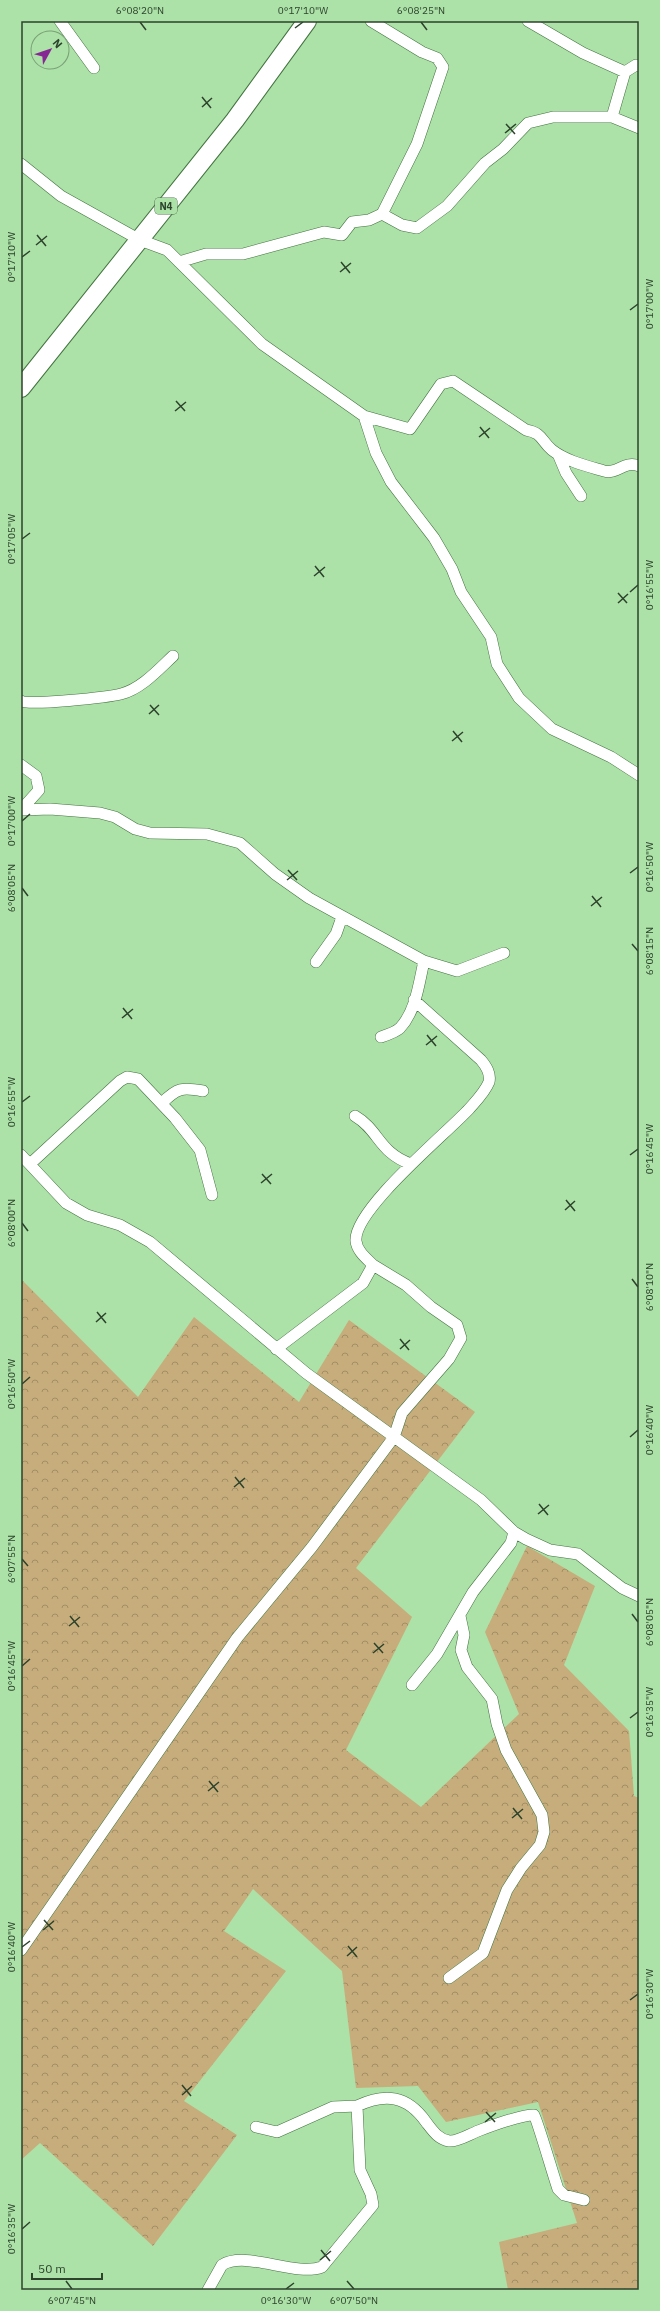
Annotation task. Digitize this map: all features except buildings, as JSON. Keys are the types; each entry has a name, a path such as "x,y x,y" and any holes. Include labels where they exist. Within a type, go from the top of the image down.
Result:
{"highway":[{"name":"N4","path":"21,388 235,120 307,21"}],"street":[{"path":"60,21 94,68"},
{"path":"179,262 206,254 243,254 324,232 342,235 352,222 370,220 382,214 417,144 443,67 437,58 422,52 371,21"},
{"path":"528,21 583,53 625,72"},
{"path":"612,117 625,72 636,65 639,66"},
{"path":"382,214 402,225 417,228 447,206 485,163 503,149 528,123 553,117 612,117 639,128"},
{"path":"21,164 61,196 140,240 167,250 262,344 364,416 410,429 441,384 453,381 526,430 535,432 558,454 606,472 630,463 639,466"},
{"path":"364,416 376,453 391,482 434,538 452,569 461,592 491,637 497,664 520,698 552,729 611,757 639,775"},
{"path":"558,454 566,473 581,496"},
{"path":"21,701 24,703 48,703 121,694 142,683 173,656"},
{"path":"21,765 31,770 39,782 39,790 36,796 21,810"},
{"path":"21,810 50,809 100,813 115,817 135,829 150,833 207,834 240,844 275,874 309,898 424,961 457,971 504,953"},
{"path":"316,962 325,947 336,934 342,916"},
{"path":"381,1038 399,1029 406,1019 414,1000 424,961"},
{"path":"21,1950 237,1638 312,1547 394,1437 402,1413 449,1359 461,1338 457,1325 431,1307 406,1285 373,1265 358,1250 356,1240 365,1214 411,1164 462,1116 482,1094 489,1081 488,1070 480,1060 414,1000"},
{"path":"30,1164 120,1081 127,1077 138,1079 162,1103 200,1150 212,1195"},
{"path":"162,1103 174,1090 187,1088 203,1091"},
{"path":"355,1116 363,1121 392,1154 398,1159 411,1164"},
{"path":"21,1155 66,1202 87,1215 120,1225 150,1242 306,1373 481,1500 514,1532 550,1550 578,1554 622,1588 639,1596"},
{"path":"276,1349 363,1283 373,1265"},
{"path":"412,1685 437,1654 473,1592 511,1543 514,1532"},
{"path":"449,1978 483,1953 507,1890 521,1868 540,1845 544,1832 542,1815 506,1750 497,1724 492,1699 465,1661 461,1650 464,1635 460,1616"},
{"path":"256,2128 277,2132 334,2106 357,2106 373,2099 388,2098 402,2100 415,2109 435,2134 451,2142 479,2131 534,2115 537,2119 540,2136 558,2189 564,2196 584,2200"},
{"path":"208,2290 222,2265 227,2262 236,2260 310,2270 322,2267 331,2259 373,2204 371,2194 360,2170 357,2106"}],"green space":[{"path":"21,1279 138,1397 194,1317 299,1402 349,1320 475,1412 356,1568 412,1617 346,1750 421,1807 519,1714 485,1632 527,1546 595,1586 564,1665 629,1731 634,1796 639,1798 639,2290 508,2290 499,2242 577,2223 538,2102 446,2122 418,2086 356,2088 342,1971 253,1889 224,1931 286,1971 184,2101 237,2135 153,2246 40,2143 21,2160"}]}
